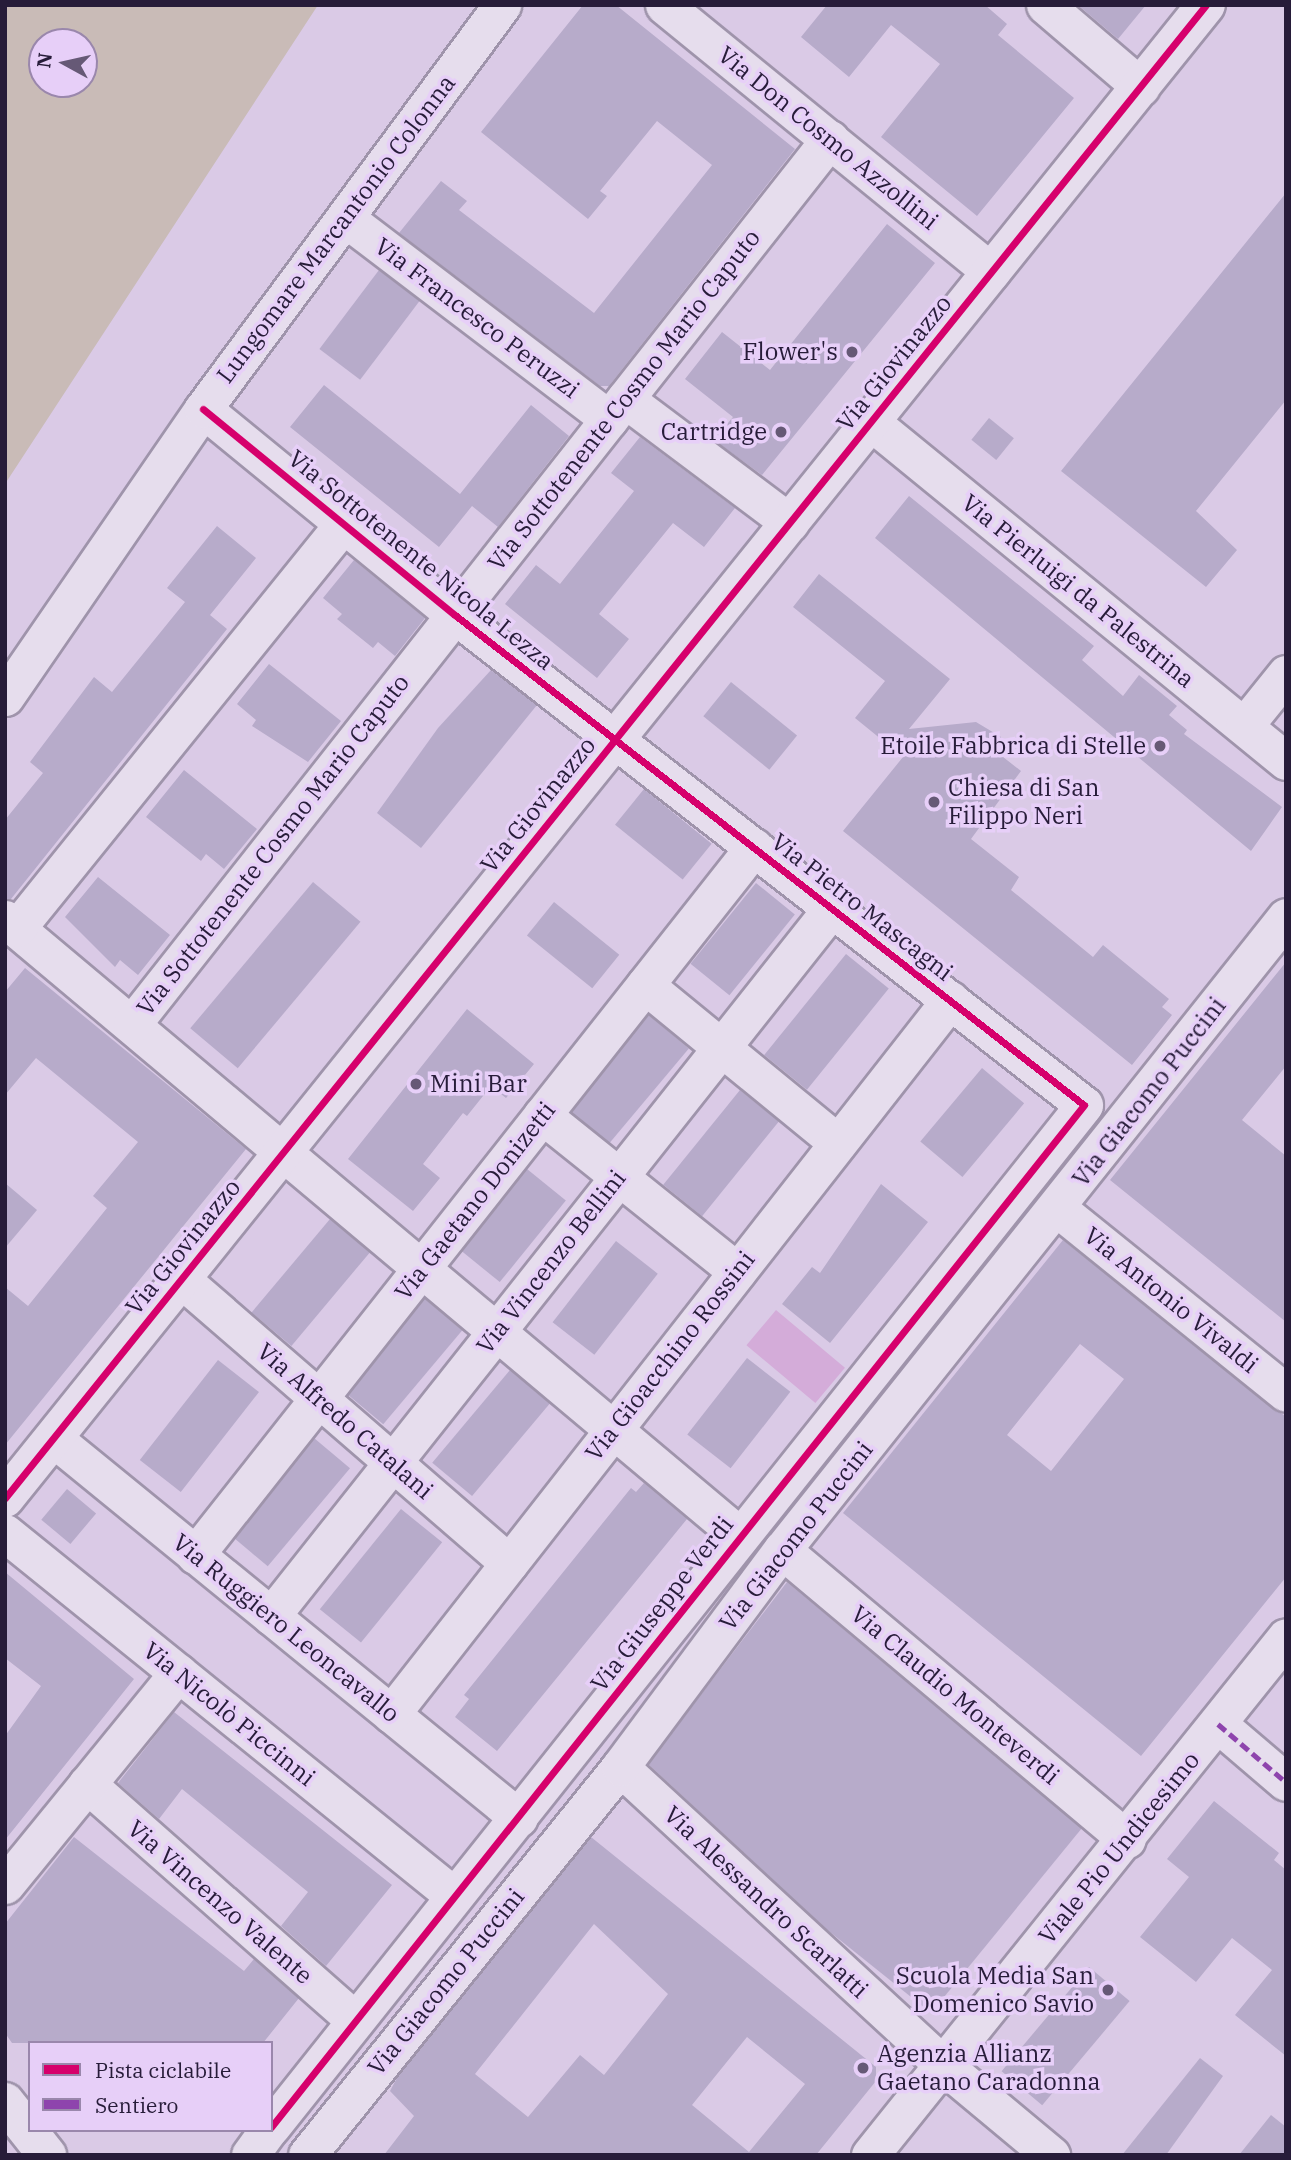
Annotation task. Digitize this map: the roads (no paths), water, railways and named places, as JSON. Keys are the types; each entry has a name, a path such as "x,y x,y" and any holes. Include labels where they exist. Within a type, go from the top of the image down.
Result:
{"street":[{"name":"Lungomare Marcantonio Colonna","path":"5,697 203,409 502,5"},
{"name":"Via Don Cosmo Azzollini","path":"664,5 991,272"},
{"path":"1045,5 1141,87"},
{"name":"Via Giovinazzo","path":"5,1497 1206,5"},
{"name":"Via Sottotenente Cosmo Mario Caputo","path":"132,1024 830,139"},
{"name":"Via Francesco Peruzzi","path":"345,218 617,409 790,523"},
{"name":"Via Sottotenente Nicola Lezza","path":"203,409 455,615 616,739"},
{"name":"Via Pierluigi da Palestrina","path":"871,422 1286,761"},
{"path":"344,523 11,923 286,1149 740,1536"},
{"path":"1244,726 1286,674"},
{"name":"Via Pietro Mascagni","path":"616,739 1084,1105"},
{"name":"Via Gaetano Donizetti","path":"195,1555 754,846"},
{"name":"Via Vincenzo Bellini","path":"271,1616 832,908"},
{"name":"Via Giacomo Puccini","path":"307,2155 620,1767 782,1550 1057,1208 1286,917"},
{"path":"645,985 838,1143"},
{"name":"Via Gioacchino Rossini","path":"391,1714 950,1000"},
{"name":"Via Giuseppe Verdi","path":"273,2124 1084,1105"},
{"path":"542,1115 737,1271"},
{"name":"Via Antonio Vivaldi","path":"1057,1208 1286,1393"},
{"name":"Via Alfredo Catalani","path":"181,1279 509,1563"},
{"name":"Via Ruggiero Leoncavallo","path":"53,1438 519,1818"},
{"name":"Via Nicolò Piccinni","path":"5,1533 453,1895"},
{"name":"Via Claudio Monteverdi","path":"782,1550 1127,1839"},
{"name":"Viale Pio Undicesimo","path":"870,2155 1127,1839 1286,1637"},
{"path":"5,1885 178,1673"},
{"path":"1218,1724 1286,1782"},
{"name":"Via Alessandro Scarlatti","path":"620,1767 943,2065 1051,2155"},
{"name":"Via Vincenzo Valente","path":"87,1784 354,2019"},
{"path":"5,2102 28,2131"},
{"path":"29,2132 47,2155"},
{"name":"Via Giuseppe Verdi","path":"250,2155 267,2132"}],"place":[{"name":"Flower's","path":"852,352"},
{"name":"Cartridge","path":"781,432"},
{"name":"Etoile Fabbrica di Stelle","path":"1160,746"},
{"name":"Chiesa di San Filippo Neri","path":"934,802"},
{"name":"Mini Bar","path":"416,1084"},
{"name":"Scuola Media San Domenico Savio","path":"1108,1990"},
{"name":"Agenzia Allianz Gaetano Caradonna","path":"863,2068"}]}
